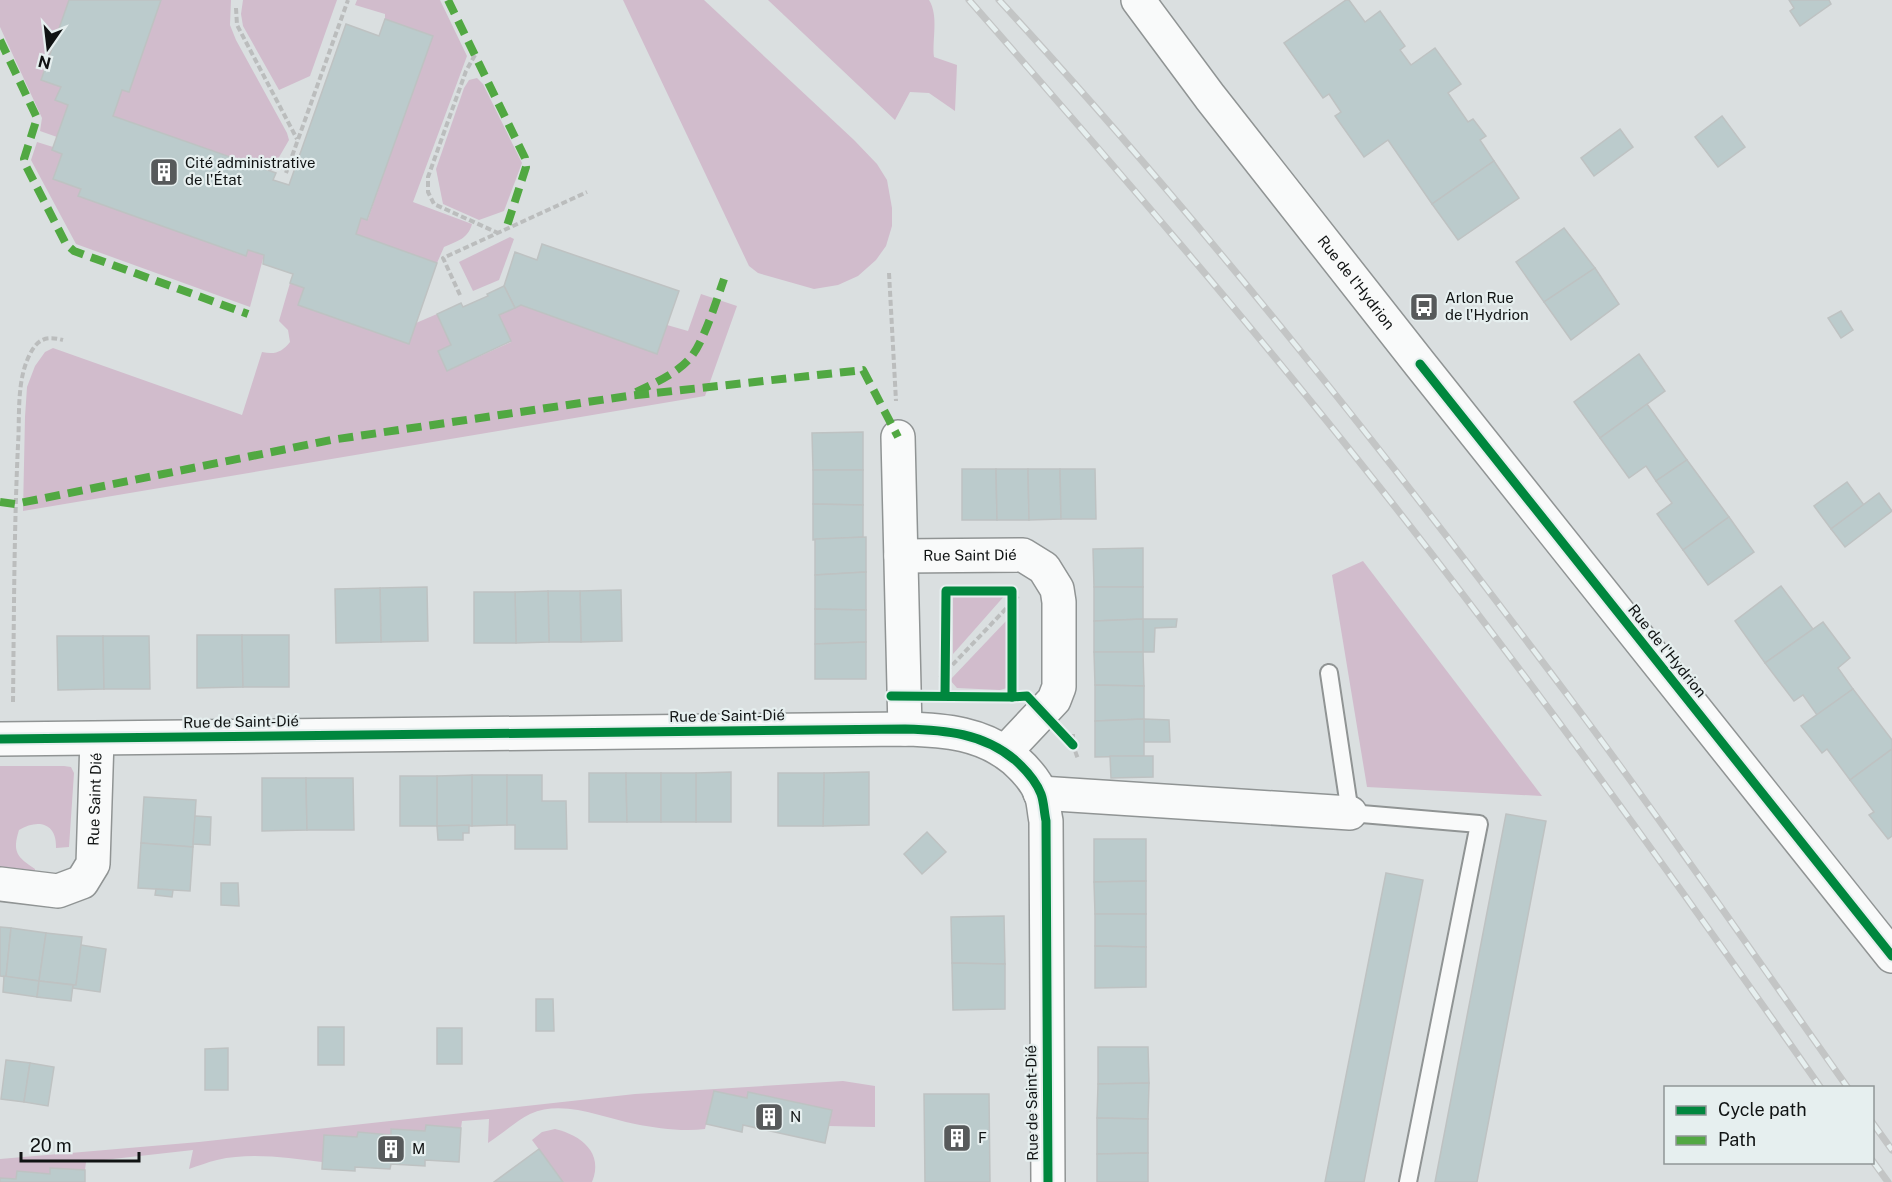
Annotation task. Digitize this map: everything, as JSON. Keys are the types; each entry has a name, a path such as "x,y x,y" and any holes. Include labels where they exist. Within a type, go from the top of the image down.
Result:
{"street":[{"name":"Rue de l'Hydrion","path":"1138,0 1210,97 1420,364 1892,956"},
{"name":"Rue Saint Dié","path":"898,437 905,729"},
{"name":"Rue Saint Dié","path":"901,556 1023,555 1044,568"},
{"path":"1005,752 1054,700 1059,687 1059,602 1057,589 1044,568"},
{"name":"Rue de Saint-Dié","path":"0,740 905,729 940,730 977,737 1005,752 1026,770 1040,793 1046,821 1048,1182"},
{"name":"Rue Saint Dié","path":"0,884 58,891 82,882 93,864 97,739"},
{"path":"1040,793 1350,813"}],"lane":[{"path":"1329,673 1350,813 1479,824 1408,1182"}],"path":[{"path":"286,173 348,0"},
{"path":"236,8 237,25 297,140"},
{"path":"475,55 466,71 428,177 428,192 434,204 498,233"},
{"path":"460,295 443,258 587,192"},
{"path":"888,273 898,437"},
{"path":"13,710 15,504 22,376 30,353 41,340 50,337 63,340"},
{"path":"938,681 1044,568"}],"shaded area":[{"path":"0,0 69,0 41,79 61,87 56,100 68,105 57,137 40,131 42,118 0,27"},
{"path":"161,0 231,0 230,25 236,40 289,140 271,171 113,116 122,90 129,92"},
{"path":"243,0 337,0 310,76 279,90 243,26 241,14"},
{"path":"357,0 440,0 467,56 413,202 472,224 465,236 444,247 437,263 356,234 361,218 368,219 432,36 385,19 385,14 355,5"},
{"path":"623,0 704,0 854,140 877,164 887,180 892,208 892,226 886,246 876,260 858,276 838,285 814,289 758,273 749,266"},
{"path":"768,0 929,0 934,13 934,57 957,65 955,111 929,93 910,92 895,120"},
{"path":"477,78 483,84 522,163 504,211 479,220 443,204 436,169 464,88 469,80"},
{"path":"37,142 53,147 52,150 62,154 53,178 81,189 79,196 245,256 248,250 264,255 250,307 76,244 31,160"},
{"path":"510,237 514,239 499,280 473,291 459,262"},
{"path":"290,283 304,288 299,305 409,343 416,323 437,314 451,345 438,352 447,371 511,342 499,315 521,305 657,354 667,325 688,331 701,294 737,306 705,396 23,511 27,387 35,366 45,352 53,348 242,415 262,352 278,352 290,342 288,330 279,321"},
{"path":"1363,561 1542,796 1367,787 1332,575"},
{"path":"1006,594 953,654 953,597 956,595"},
{"path":"1007,620 1009,682 1007,688 1000,690 957,688 950,680"},
{"path":"0,766 64,766 71,767 74,773 69,847 56,848 53,833 45,825 33,825 19,830 16,849 20,857 35,869 35,874 0,870"},
{"path":"843,1081 875,1086 875,1127 829,1126 832,1110 748,1092 747,1098 714,1091 705,1129 661,1128 583,1111 556,1108 530,1114 488,1143 489,1119 462,1121 461,1128 426,1125 425,1131 391,1129 391,1135 358,1132 357,1137 322,1162 270,1156 243,1156 217,1160 189,1169 193,1150 86,1162 85,1170 51,1168 50,1174 17,1171 16,1179 0,1178 0,1159 199,1142 635,1094"},
{"path":"555,1129 573,1136 588,1147 595,1162 592,1182 563,1182 532,1140 542,1132"}],"building":[{"name":"Cité administrative de l'État","path":"69,0 161,0 129,92 122,90 113,116 276,173 273,180 289,185 346,24 379,36 385,19 433,36 367,220 361,218 356,234 437,263 409,344 298,305 304,288 290,283 293,274 263,264 264,255 248,250 246,256 78,196 81,189 53,179 62,154 52,150 68,105 55,100 61,87 41,80"},
{"path":"1349,0 1365,22 1380,11 1405,46 1400,50 1411,65 1435,48 1461,84 1448,93 1468,122 1473,119 1486,136 1480,140 1494,161 1432,204 1388,140 1364,157 1335,116 1341,112 1329,94 1323,98 1284,43"},
{"path":"1789,0 1829,0 1831,4 1800,26 1790,11 1794,8"},
{"path":"1722,116 1745,147 1718,167 1695,137"},
{"path":"1620,129 1633,147 1594,176 1581,158"},
{"path":"1494,161 1519,198 1458,240 1432,204"},
{"path":"1564,228 1595,268 1544,302 1516,262"},
{"path":"542,244 679,291 657,354 521,305 515,308 504,286 515,252 537,260"},
{"path":"1595,268 1619,304 1571,340 1544,302"},
{"path":"504,286 515,308 499,315 511,341 447,371 438,351 451,345 437,314 461,303 463,307"},
{"path":"1841,311 1853,330 1841,338 1828,318"},
{"path":"1639,354 1665,391 1600,438 1574,402"},
{"path":"1647,404 1687,460 1656,481 1646,466 1629,478 1600,438"},
{"path":"863,432 863,470 813,470 812,433"},
{"path":"1687,460 1729,517 1683,550 1657,514 1672,503 1656,481"},
{"path":"962,469 996,469 997,520 962,520"},
{"path":"996,469 1028,469 1029,520 997,520"},
{"path":"1028,469 1060,469 1061,519 1029,520"},
{"path":"1060,469 1095,469 1096,519 1061,519"},
{"path":"813,470 863,470 863,505 813,504"},
{"path":"1847,482 1864,505 1831,529 1814,506"},
{"path":"1879,493 1892,511 1845,547 1831,529"},
{"path":"813,504 863,505 863,537 813,540"},
{"path":"1729,517 1754,552 1708,585 1683,550"},
{"path":"866,537 866,572 815,575 815,539"},
{"path":"1143,548 1143,587 1094,587 1093,549"},
{"path":"866,572 866,610 815,609 815,575"},
{"path":"1781,586 1813,629 1765,663 1735,621"},
{"path":"427,587 428,641 381,642 380,588"},
{"path":"1094,587 1143,587 1143,619 1094,621"},
{"path":"380,588 381,642 336,643 335,589"},
{"path":"621,590 622,641 581,642 580,591"},
{"path":"548,591 580,591 581,642 549,642"},
{"path":"548,591 549,642 516,643 515,592"},
{"path":"474,592 515,592 516,643 474,643"},
{"path":"815,609 866,610 866,642 815,644"},
{"path":"1143,619 1177,619 1176,627 1155,628 1154,652 1143,652"},
{"path":"1143,619 1143,652 1094,652 1094,621"},
{"path":"1823,622 1850,658 1838,668 1853,689 1817,715 1803,695 1794,701 1765,663"},
{"path":"197,635 242,635 243,687 197,688"},
{"path":"242,635 289,635 289,687 243,687"},
{"path":"57,636 103,636 104,689 58,690"},
{"path":"103,636 149,636 150,689 104,689"},
{"path":"866,642 866,679 815,679 815,644"},
{"path":"1094,652 1143,652 1144,686 1095,685"},
{"path":"1095,685 1144,686 1144,719 1095,721"},
{"path":"1853,689 1892,740 1892,749 1850,780 1827,749 1822,753 1801,726"},
{"path":"1144,719 1169,720 1170,742 1144,742"},
{"path":"1144,719 1144,756 1095,757 1095,721"},
{"path":"1892,749 1892,836 1888,839 1869,815 1874,812 1850,780"},
{"path":"1110,756 1153,756 1153,777 1111,778"},
{"path":"731,772 731,822 696,822 696,773"},
{"path":"869,772 869,825 823,826 824,773"},
{"path":"589,773 626,773 627,822 589,822"},
{"path":"626,773 661,773 661,822 627,822"},
{"path":"661,773 696,773 696,822 661,822"},
{"path":"778,773 824,773 823,826 778,826"},
{"path":"472,775 507,775 507,825 472,826"},
{"path":"472,775 472,826 437,826 437,776"},
{"path":"507,775 542,775 542,801 566,801 567,849 515,849 515,825 507,825"},
{"path":"400,776 437,776 437,826 400,826"},
{"path":"262,778 306,778 307,830 262,831"},
{"path":"306,778 353,778 354,830 307,830"},
{"path":"144,797 196,800 193,847 141,843"},
{"path":"1506,814 1546,821 1477,1182 1435,1182"},
{"path":"195,816 211,817 210,845 193,844"},
{"path":"469,825 469,833 463,833 463,840 438,840 437,826"},
{"path":"927,832 946,852 922,874 904,854"},
{"path":"1094,839 1146,839 1146,881 1094,882"},
{"path":"141,843 193,847 190,891 138,888"},
{"path":"1386,873 1423,880 1364,1182 1325,1182"},
{"path":"1146,881 1146,914 1095,914 1094,882"},
{"path":"221,883 238,883 239,906 221,905"},
{"path":"156,889 173,890 172,897 155,895"},
{"path":"1095,914 1146,914 1146,947 1095,946"},
{"path":"1004,916 1005,964 952,963 951,917"},
{"path":"0,927 11,928 6,977 0,976"},
{"path":"11,928 46,933 39,981 6,977"},
{"path":"46,933 82,937 76,985 39,981"},
{"path":"81,945 106,949 100,992 73,988 73,985 76,985"},
{"path":"1095,946 1146,947 1146,987 1095,988"},
{"path":"952,963 1005,964 1005,1009 953,1010"},
{"path":"4,976 39,981 37,997 3,992"},
{"path":"39,981 73,985 71,1001 37,997"},
{"path":"536,999 553,999 554,1031 536,1031"},
{"path":"318,1027 344,1027 344,1065 318,1065"},
{"path":"437,1028 462,1028 462,1064 437,1064"},
{"path":"1098,1047 1148,1047 1149,1083 1098,1084"},
{"path":"228,1048 228,1090 205,1090 205,1049"},
{"path":"6,1060 30,1063 24,1102 1,1099"},
{"path":"30,1063 54,1067 48,1106 24,1102"},
{"path":"1149,1083 1148,1119 1097,1118 1098,1084"},
{"name":"N","path":"714,1091 747,1098 748,1092 832,1110 825,1143 743,1125 742,1132 706,1124"},
{"name":"F","path":"924,1094 989,1094 990,1182 925,1182"},
{"path":"1097,1118 1148,1119 1148,1153 1097,1154"},
{"name":"M","path":"426,1125 461,1128 459,1162 425,1160 425,1166 391,1164 390,1169 355,1167 355,1171 322,1169 324,1135 357,1137 358,1132 391,1135 391,1129 425,1131"},
{"path":"539,1149 563,1182 494,1182"},
{"path":"1148,1153 1148,1182 1097,1182 1097,1154"},
{"path":"50,1168 85,1170 85,1182 0,1182 0,1178 16,1179 17,1171 50,1174"}],"railway":[{"path":"969,0 1180,244 1385,494 1607,788 1820,1086"},
{"path":"999,0 1151,171 1298,347 1369,437 1613,756 1847,1086"},
{"path":"1874,1125 1892,1150"},
{"path":"1874,1163 1888,1182"}],"marked path":[{"path":"448,0 525,158 526,167 506,229"},
{"path":"0,40 37,118 24,159 26,166 66,244 74,251 248,314"},
{"path":"636,392 673,373 691,357 705,331 724,279"},
{"path":"0,502 15,504 331,440 628,396 863,370 898,437"}],"cycle path":[{"path":"1420,364 1892,956"},
{"path":"891,696 1012,697 1012,591 946,591 945,696"},
{"path":"1012,697 1027,696 1073,745"},
{"path":"0,739 905,729 949,732 990,744 1015,760 1033,780 1042,797 1046,821 1048,1182"}],"place":[{"name":"Cité administrative de l'État","path":"164,172"},
{"name":"Arlon Rue de l'Hydrion","path":"1424,307"},
{"name":"N","path":"769,1117"},
{"name":"F","path":"957,1138"},
{"name":"M","path":"391,1149"}]}
